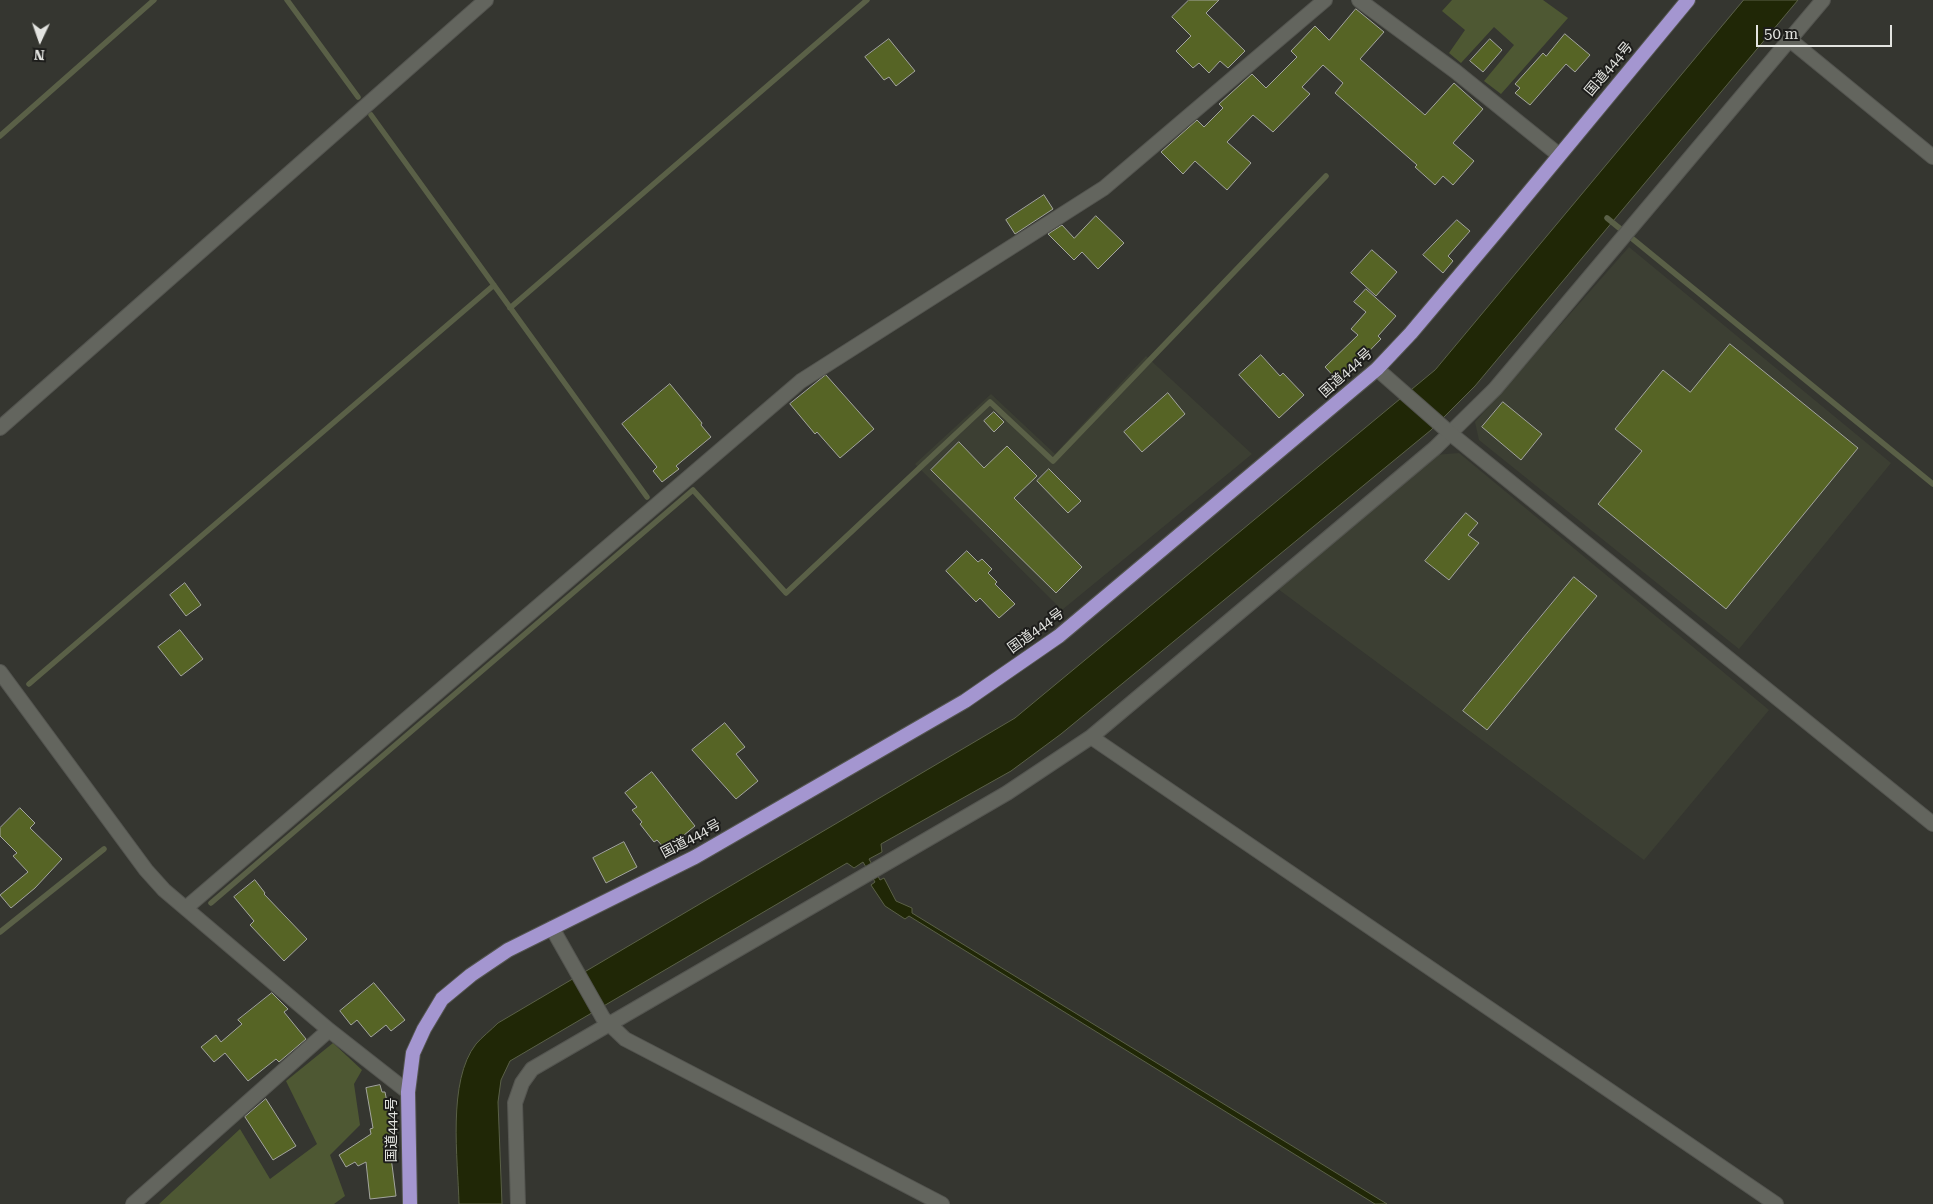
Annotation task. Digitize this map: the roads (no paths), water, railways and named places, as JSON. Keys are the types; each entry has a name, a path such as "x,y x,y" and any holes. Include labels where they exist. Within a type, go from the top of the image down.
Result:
{"highway":[{"name":"国道444号","path":"410,1204 408,1092 413,1053 424,1029 442,999 471,974 508,950 695,857 965,702 1059,636 1378,369 1411,333 1688,0"}],"street":[{"path":"0,428 486,0"},
{"path":"186,907 801,381 1104,188 1325,0"},
{"path":"1359,0 1455,71 1559,155"},
{"path":"518,1204 515,1103 522,1083 532,1070 606,1021 1007,793 1091,737 1495,389 1823,0"},
{"path":"1790,40 1933,157"},
{"path":"1378,369 1447,430 1933,824"},
{"path":"0,672 146,870 164,890 329,1030 408,1092"},
{"path":"1091,737 1776,1204"},
{"path":"552,928 606,1021 625,1039 942,1204"},
{"path":"133,1204 329,1030"}],"waterway":[{"path":"0,136 154,0"},
{"path":"287,0 358,97"},
{"path":"510,308 867,0"},
{"path":"371,115 647,497"},
{"path":"211,903 693,490 786,593 990,402 1053,461 1326,176"},
{"path":"1607,218 1933,484"},
{"path":"29,684 494,285"},
{"path":"0,932 104,849"}]}
